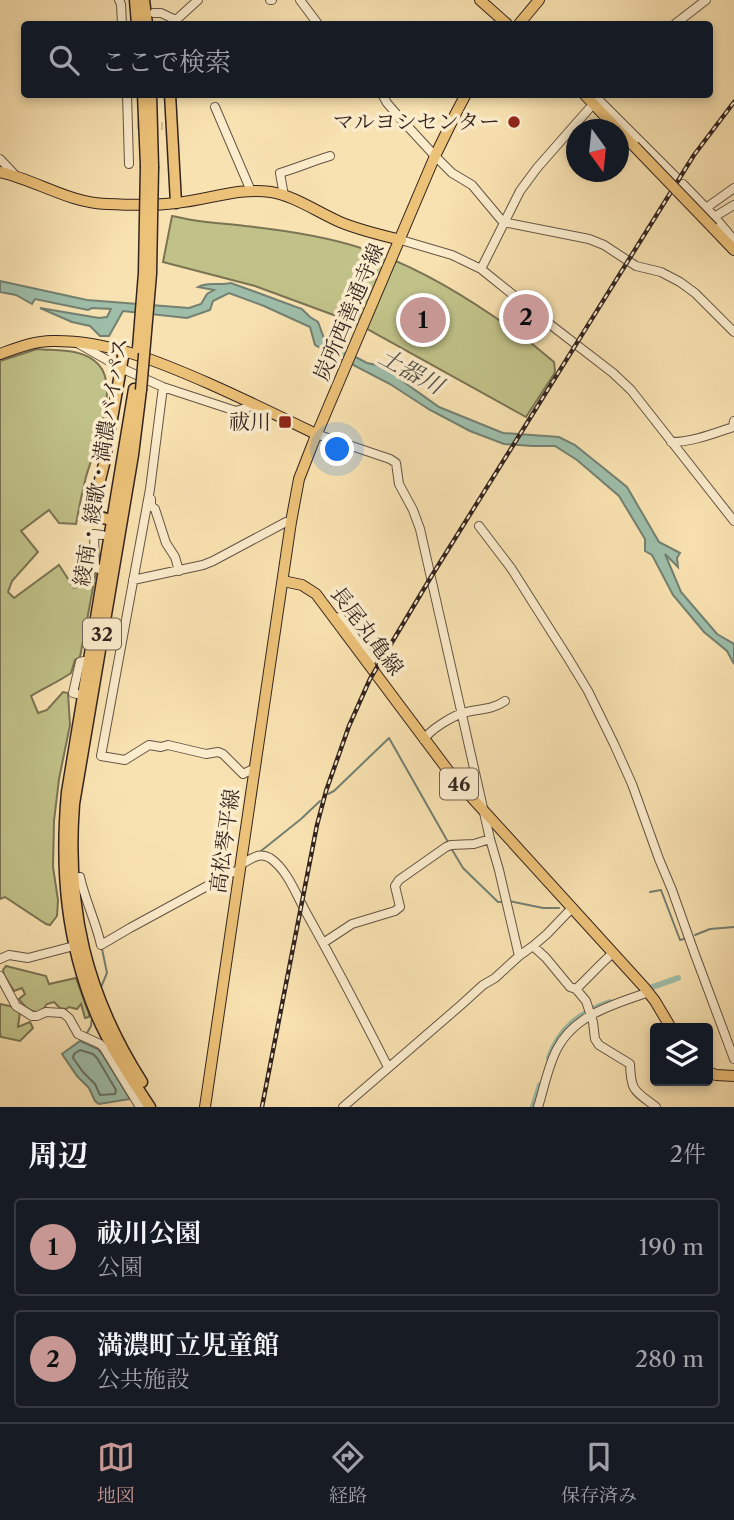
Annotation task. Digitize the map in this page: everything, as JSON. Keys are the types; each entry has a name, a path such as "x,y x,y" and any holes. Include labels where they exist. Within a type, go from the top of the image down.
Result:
{"highway":[{"path":"128,20 135,0"},
{"path":"145,0 147,21"},
{"name":"綾南・綾歌・満濃バイパス","path":"143,98 149,166"},
{"name":"綾南・綾歌・満濃バイパス","path":"151,98 138,390 93,663 67,792 63,837 65,888 74,946 117,1039 158,1107"},
{"path":"170,98 167,126 176,203"},
{"path":"117,521 95,514 90,505 104,464 124,351"},
{"name":"綾南・綾歌・満濃バイパス","path":"117,521 104,570 74,804 72,878 89,982 104,1031 128,1075 150,1107"}],"main road":[{"path":"480,0 504,21"},
{"path":"521,21 538,0"},
{"path":"401,240 464,98"},
{"path":"598,99 611,119"},
{"path":"629,141 734,250"},
{"name":"炭所西善通寺線","path":"0,172 15,175 66,196 106,204 176,203 251,191 274,192 342,223 401,240 318,431"},
{"path":"0,354 40,342 93,343 175,369 318,431 299,479 283,581"},
{"name":"長尾丸亀線","path":"283,581 296,583 316,594 453,777 647,990 668,1023"},
{"name":"高松琴平線","path":"205,1107 283,581"},
{"path":"713,1073 734,1076"}],"street":[{"path":"119,0 128,20"},
{"path":"154,13 161,13 176,20 198,0"},
{"path":"300,0 316,21"},
{"path":"679,21 706,0"},
{"path":"128,98 133,125 129,164"},
{"path":"384,98 452,173 472,185 503,222 589,239 636,265 661,272 695,293 734,332"},
{"path":"481,269 520,191 598,99 676,177"},
{"path":"215,107 251,191"},
{"path":"284,196 280,173 289,173 304,164 330,156"},
{"path":"0,159 15,175"},
{"path":"683,184 734,240"},
{"path":"706,208 718,195 734,188"},
{"path":"714,216 734,205"},
{"path":"401,240 452,255 481,269 613,373 631,390 734,521"},
{"path":"76,342 121,368 163,387 236,411 255,405"},
{"path":"163,387 150,489 136,540 133,580 108,693 101,756 125,760 149,745 169,745 206,754 218,752 243,774 255,768"},
{"path":"671,442 712,435 733,427 734,421"},
{"path":"318,431 390,458 396,463 400,484 419,529 519,956"},
{"path":"150,489 152,506 166,543 175,557 178,571"},
{"path":"133,580 213,561 286,522 291,522"},
{"path":"479,526 511,568 568,658 614,744 632,784 734,1059"},
{"path":"102,535 94,534 95,568 104,570"},
{"path":"334,617 341,618 372,660"},
{"path":"77,694 73,693 80,663 93,663"},
{"path":"424,740 426,735 463,713 489,708 505,701"},
{"path":"323,943 352,924 395,911 400,907 395,886 399,880 446,847 470,845 490,839"},
{"path":"72,878 80,877 101,945 233,872 257,855 269,858 285,873 388,1067"},
{"path":"343,1107 533,946 572,908"},
{"path":"0,959 9,956 29,958 74,946"},
{"path":"533,946 586,1001 595,1039 599,1045 630,1064 634,1091 656,1107"},
{"path":"576,989 613,953"},
{"path":"0,976 16,1006 32,1016 46,1012 64,1013 78,1034 100,1044 140,1107"},
{"path":"538,1107 556,1049 576,1023 590,1012 647,990"}],"green space":[{"path":"172,216 303,234 382,255 463,296 519,334 519,339 525,338 554,362 554,374 526,417 358,324 255,286 163,262"},
{"path":"37,349 85,355 98,364 107,387 104,419 86,477 76,524 59,523 49,510 21,531 38,552 12,581 8,592 14,598 59,565 74,588 85,583 91,568 96,572 80,657 75,660 71,673 31,696 38,713 47,710 63,692 68,693 70,725 54,821 53,867 58,900 57,916 50,925 5,897 0,899 0,361"},
{"path":"6,966 46,976 49,984 76,978 89,1017 85,1018 81,1004 77,1009 66,1009 60,1008 54,1002 47,1004 40,1013 26,1007 19,999 25,994 22,988 14,991 4,975"},
{"path":"0,1004 14,1007 20,1012 18,1027 30,1022 33,1028 20,1041 1,1037"}],"water":[{"path":"0,281 87,300 189,308 201,304 207,294 214,290 198,287 231,283 302,309 318,322 325,341 367,363 391,368 406,379 404,382 439,407 503,433 559,437 575,445 627,487 659,542 680,553 677,558 678,567 665,554 681,592 717,634 734,644 734,664 727,651 704,632 673,595 652,555 645,551 645,539 619,496 577,460 555,446 504,444 470,431 430,410 390,384 315,345 310,327 229,293 213,301 210,310 187,318 123,311 109,336 100,336 90,326 72,322 40,308 99,318 107,317 111,309 88,310 35,299 32,304 16,295 0,292"},
{"path":"80,1041 98,1049 130,1099 99,1104 95,1101 89,1088 62,1054"}],"waterway":[{"path":"328,794 389,738 448,842"},
{"path":"261,851 320,801"},
{"path":"451,848 463,868 498,902 504,902"},
{"path":"650,892 661,890 680,940 684,939"},
{"path":"509,901 543,908 559,908"},
{"path":"695,935 710,929 734,927"},
{"path":"101,987 107,973 102,949"},
{"path":"644,990 678,978"},
{"path":"549,1058 553,1047 572,1023 610,1002"},
{"path":"87,1033 92,1015"},
{"path":"533,1107 540,1085"}],"tunnel":[{"path":"137,125 163,126"}],"railway":[{"path":"262,1107 317,825 349,726 370,679 694,155 734,102"}],"place":[{"name":"マルヨシセンター","path":"514,122"},
{"name":"満濃町立児童館","path":"526,317"},
{"name":"祓川公園","path":"423,320"},
{"name":"祓川","path":"285,422"}],"water label":[{"name":"土器川","path":"411,371"}]}
